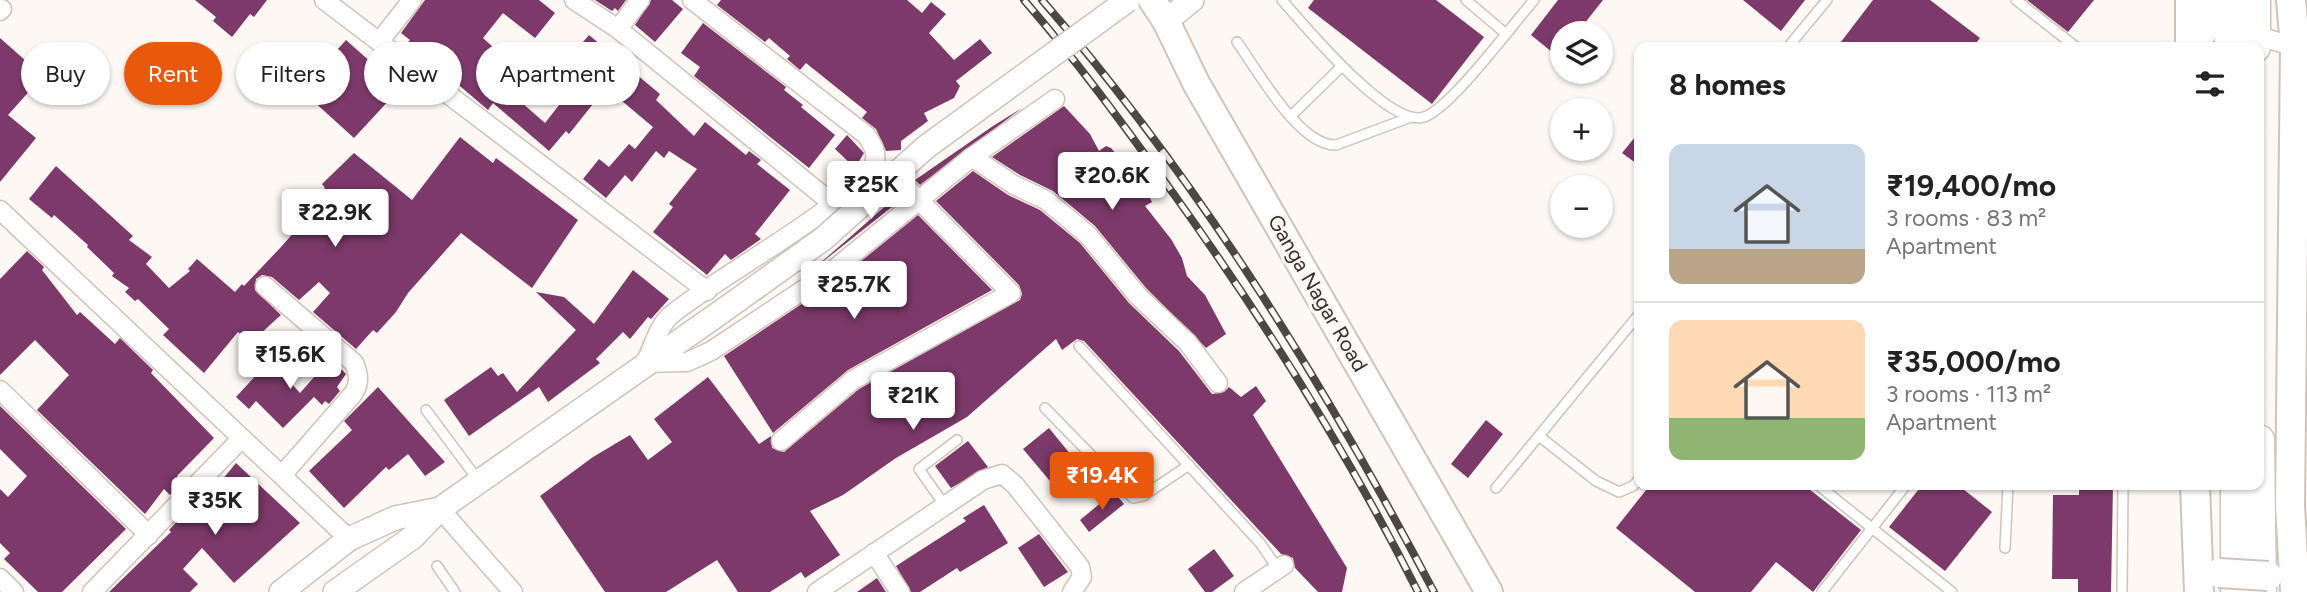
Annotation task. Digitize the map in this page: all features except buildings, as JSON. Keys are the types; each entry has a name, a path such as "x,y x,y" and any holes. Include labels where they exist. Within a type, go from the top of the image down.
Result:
{"highway":[{"path":"2194,42 2220,0"},
{"path":"2229,0 2247,42"},
{"path":"2247,42 2255,0"},
{"path":"2264,475 2280,585"},
{"path":"2213,582 2235,490"}],"main road":[{"path":"2190,0 2191,42"},
{"path":"2196,490 2213,582 2280,585 2299,508 2301,48 2291,0"},
{"name":"Ganga Nagar Road","path":"1159,10 1196,83 1489,592"}],"street":[{"path":"324,0 379,42 412,0"},
{"path":"574,0 618,29 832,203"},
{"path":"618,29 640,0"},
{"path":"334,592 413,537 440,509 822,239 894,175 972,112 1128,0"},
{"name":"Ganga Nagar Road","path":"1159,10 1192,0"},
{"path":"645,363 668,317 763,255 832,203 867,173 875,162 874,149 866,135 699,2"},
{"path":"2264,45 2301,48"},
{"path":"645,363 687,362 711,351 832,270 972,157 1055,99"},
{"path":"462,105 707,291"},
{"path":"972,157 1014,186 1046,200 1088,235 1138,296 1188,343 1218,383"},
{"path":"781,441 853,380 1010,293 894,175"},
{"path":"0,210 349,539"},
{"path":"265,286 354,363 358,374 358,386 353,394 283,474"},
{"path":"0,390 149,535"},
{"path":"92,592 242,438"},
{"path":"817,592 993,474 1009,477 1080,567 1082,577 1072,592"},
{"path":"281,592 349,539 395,518 440,509"},
{"path":"440,509 513,592"},
{"path":"874,553 900,592"},
{"path":"1244,592 1281,567"},
{"path":"0,578 14,592"}],"lane":[{"path":"1282,0 1342,66 1394,109 1411,117 1423,118 1437,110 1534,0"},
{"path":"1466,0 1506,33"},
{"path":"1792,42 1827,0"},
{"path":"2016,0 2070,42"},
{"path":"1237,42 1291,116 1312,139 1325,145 1336,145 1411,117"},
{"path":"1291,116 1342,66"},
{"path":"1496,488 1634,320"},
{"path":"1079,346 1281,567"},
{"path":"1045,408 1133,498 1143,496 1189,465"},
{"path":"426,410 479,482"},
{"path":"1539,436 1596,481 1619,492 1634,485"},
{"path":"945,506 919,469 957,440"},
{"path":"1824,490 1952,592"},
{"path":"1822,592 1901,490"},
{"path":"2006,548 2008,490"},
{"path":"2122,592 2123,490"},
{"path":"438,566 452,591"}],"railway":[{"path":"1024,0 1119,119 1240,289 1334,438 1418,592"},
{"path":"1042,0 1099,68 1206,211 1303,360 1434,592"}]}
